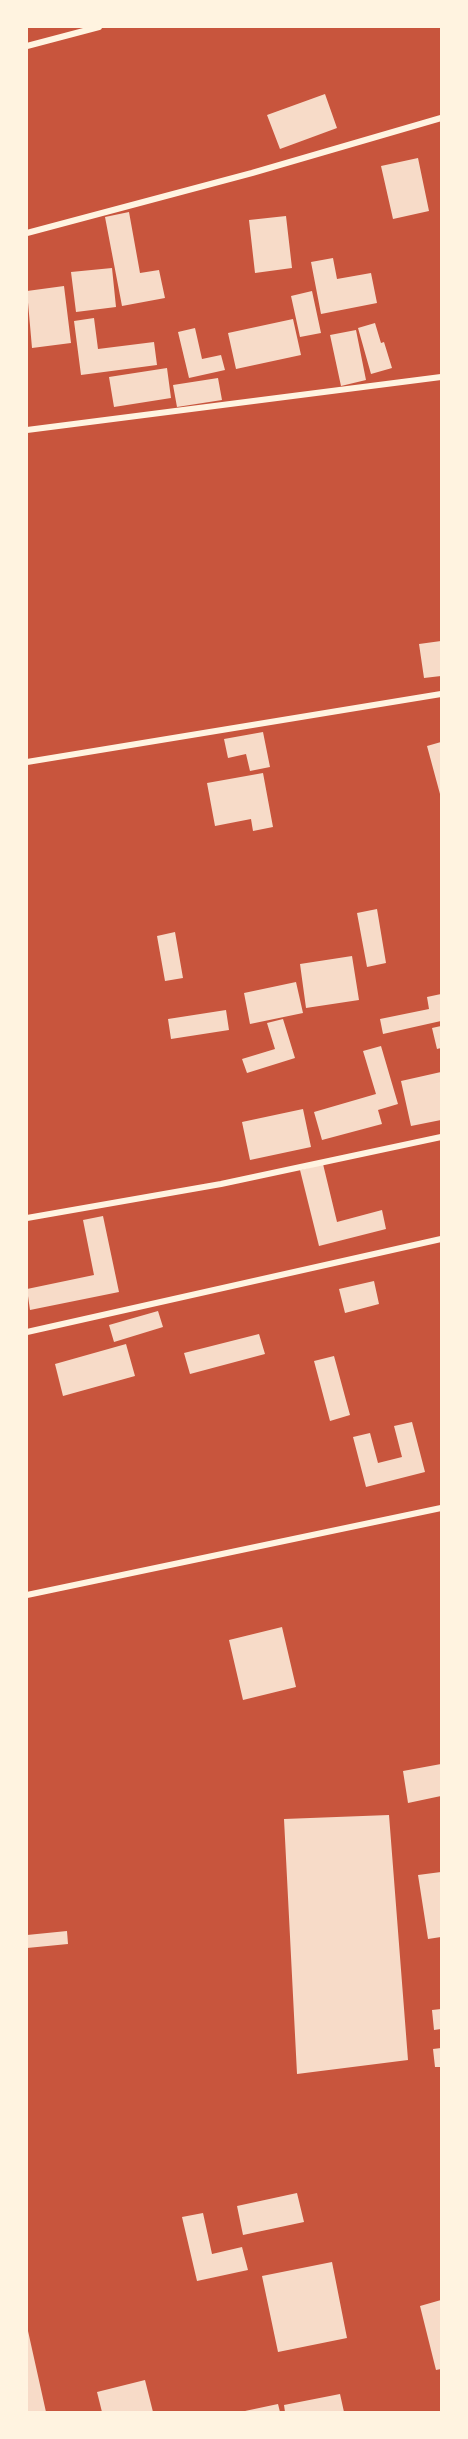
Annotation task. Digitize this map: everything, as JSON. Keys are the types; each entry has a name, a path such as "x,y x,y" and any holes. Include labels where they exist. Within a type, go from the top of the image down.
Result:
{"street":[{"path":"27,46 99,27"},
{"path":"27,233 252,173 441,118"},
{"path":"27,430 441,377"},
{"path":"27,762 441,694"},
{"path":"27,1218 221,1184 441,1137"},
{"path":"27,1332 441,1239"},
{"path":"27,1595 441,1508"}],"building":[{"path":"325,94 337,128 280,149 267,115"},
{"path":"418,158 429,211 393,219 381,166"},
{"path":"129,212 140,273 159,270 165,298 122,306 105,217"},
{"path":"286,216 292,268 255,273 249,220"},
{"path":"333,258 337,279 371,273 377,303 321,314 311,262"},
{"path":"112,268 116,307 76,312 71,272"},
{"path":"64,286 71,343 32,348 27,291"},
{"path":"312,291 321,333 300,337 291,296"},
{"path":"94,318 98,349 154,342 157,365 81,375 74,321"},
{"path":"293,319 301,355 236,369 228,333"},
{"path":"375,323 392,368 371,374 358,328"},
{"path":"195,328 202,359 221,355 225,370 189,378 178,332"},
{"path":"356,330 366,380 341,386 330,335"},
{"path":"167,368 171,398 114,407 109,377"},
{"path":"218,378 222,400 177,407 173,385"},
{"path":"441,641 441,676 424,678 419,644"},
{"path":"263,732 270,767 250,771 246,754 228,758 224,739"},
{"path":"441,742 441,794 440,794 427,746"},
{"path":"263,773 273,827 253,831 251,819 215,826 207,783"},
{"path":"377,909 386,963 367,967 357,913"},
{"path":"175,932 183,978 165,981 157,936"},
{"path":"352,956 359,1000 306,1008 300,964"},
{"path":"296,982 303,1013 250,1024 244,993"},
{"path":"441,994 441,1021 383,1034 380,1019 429,1009 427,997"},
{"path":"226,1010 229,1030 171,1039 168,1019"},
{"path":"283,1019 295,1058 247,1073 242,1059 275,1049 267,1023"},
{"path":"441,1026 441,1048 437,1049 432,1028"},
{"path":"381,1046 398,1104 378,1110 382,1124 322,1140 314,1112 376,1094 363,1051"},
{"path":"441,1072 441,1120 411,1126 401,1081"},
{"path":"303,1109 311,1147 250,1160 242,1122"},
{"path":"323,1164 337,1222 382,1210 386,1229 319,1246 300,1170"},
{"path":"103,1216 119,1292 30,1310 27,1289 94,1275 83,1220"},
{"path":"374,1281 379,1304 345,1313 339,1289"},
{"path":"158,1311 163,1327 114,1342 109,1325"},
{"path":"259,1334 265,1354 190,1374 184,1353"},
{"path":"126,1344 135,1376 63,1396 55,1364"},
{"path":"334,1356 350,1415 330,1421 314,1361"},
{"path":"412,1422 425,1472 366,1487 353,1437 370,1433 378,1463 402,1457 394,1426"},
{"path":"282,1627 296,1687 243,1700 229,1640"},
{"path":"441,1764 441,1796 408,1803 403,1771"},
{"path":"389,1815 408,2060 297,2074 284,1819"},
{"path":"441,1872 441,1937 428,1939 418,1875"},
{"path":"67,1931 68,1944 27,1948 27,1935"},
{"path":"441,2009 441,2029 434,2030 432,2010"},
{"path":"441,2048 441,2067 435,2067 433,2049"},
{"path":"297,2193 304,2222 243,2235 237,2206"},
{"path":"203,2213 212,2254 242,2247 248,2270 197,2281 182,2217"},
{"path":"332,2262 347,2338 278,2352 262,2276"},
{"path":"441,2300 441,2369 436,2370 420,2306"},
{"path":"28,2331 46,2412 27,2412"},
{"path":"145,2380 153,2412 102,2412 97,2392"},
{"path":"340,2394 344,2412 285,2412 284,2405"},
{"path":"278,2404 280,2412 245,2412 245,2411"}]}
